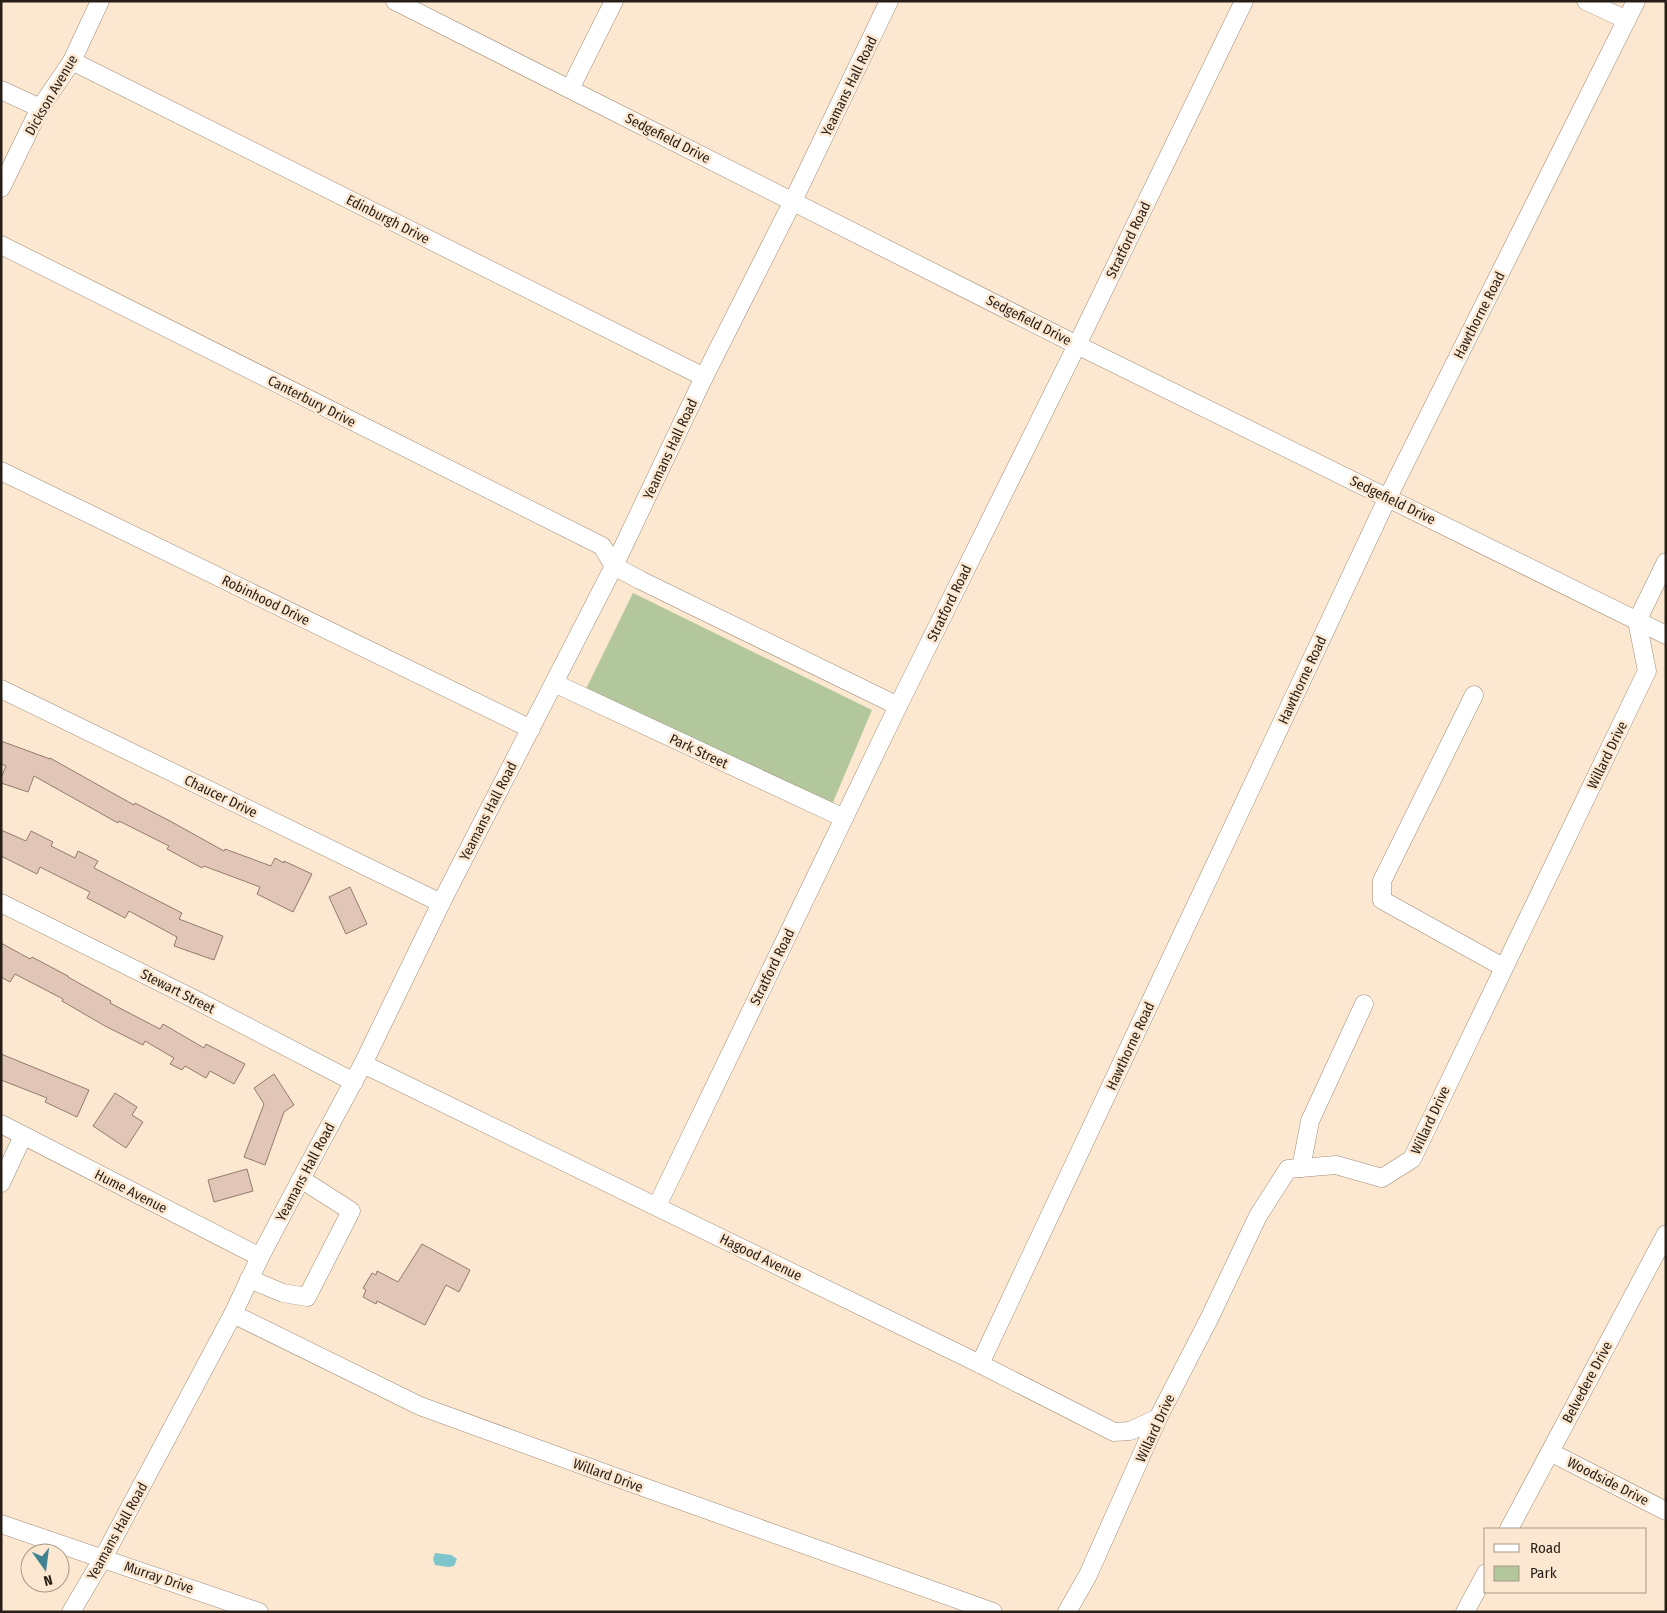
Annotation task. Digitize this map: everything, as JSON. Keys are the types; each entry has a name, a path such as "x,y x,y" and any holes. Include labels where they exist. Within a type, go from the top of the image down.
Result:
{"street":[{"name":"Dickson Avenue","path":"1,188 40,108 72,61 100,1"},
{"name":"Sedgefield Drive","path":"396,1 1077,345 1666,635"},
{"path":"570,89 614,1"},
{"name":"Yeamans Hall Road","path":"71,1612 103,1558 233,1314 301,1178 354,1082 440,903 614,566 704,377 793,201 889,1"},
{"name":"Stratford Road","path":"657,1206 898,706 1077,345 1244,1"},
{"path":"1586,1 1627,20"},
{"name":"Hawthorne Road","path":"980,1364 1388,497 1636,1"},
{"name":"Edinburgh Drive","path":"72,61 704,377"},
{"path":"1,90 40,108"},
{"name":"Canterbury Drive","path":"1,246 602,546 614,566"},
{"name":"Robinhood Drive","path":"1,471 531,729"},
{"path":"1637,621 1666,562"},
{"path":"614,566 898,706"},
{"name":"Willard Drive","path":"1067,1612 1088,1575 1158,1418 1209,1319 1258,1216 1288,1169 1336,1165 1382,1178 1412,1159 1647,671 1637,621"},
{"name":"Park Street","path":"554,683 844,818"},
{"name":"Chaucer Drive","path":"1,689 440,903"},
{"path":"1474,695 1382,880 1382,900 1504,967"},
{"name":"Stewart Street","path":"1,903 194,999 354,1082"},
{"path":"1301,1168 1310,1120 1364,1004"},
{"name":"Hagood Avenue","path":"363,1064 980,1364 1114,1432 1130,1431 1158,1418"},
{"name":"Hume Avenue","path":"1,1124 260,1257"},
{"path":"1,1183 23,1136"},
{"path":"250,1279 283,1292 307,1296 351,1211 301,1178"},
{"name":"Belvedere Drive","path":"1510,1528 1666,1234"},
{"name":"Willard Drive","path":"233,1314 420,1406 993,1612"},
{"name":"Woodside Drive","path":"1550,1452 1666,1511"},
{"name":"Murray Drive","path":"1,1524 259,1612"},
{"path":"1465,1612 1484,1576"}],"green space":[{"path":"633,593 872,710 831,807 585,691"}],"water":[{"path":"435,1553 451,1555 457,1559 454,1566 435,1565 433,1559"}],"building":[{"path":"1,741 50,758 134,805 135,803 224,851 225,849 271,866 275,858 312,874 293,912 257,894 260,887 204,866 202,868 167,849 169,846 119,821 118,823 34,776 28,792 1,783 6,766 1,764"},
{"path":"1,830 26,841 31,831 53,842 51,846 75,858 78,851 98,861 94,868 182,913 179,919 223,936 214,960 174,946 177,937 129,911 125,918 87,898 90,892 40,867 37,874 1,856"},
{"path":"350,887 367,924 346,934 329,897"},
{"path":"1,943 30,959 32,957 68,976 111,1001 110,1003 160,1029 163,1024 204,1048 206,1044 245,1064 234,1084 210,1071 206,1078 185,1066 182,1070 170,1064 174,1058 145,1041 143,1045 105,1026 62,1001 63,999 15,974 10,982 1,977"},
{"path":"1,1054 89,1090 77,1117 45,1102 47,1098 1,1080"},
{"path":"274,1074 294,1105 284,1112 265,1165 244,1157 264,1104 254,1088"},
{"path":"115,1093 137,1107 132,1115 143,1122 126,1148 93,1126"},
{"path":"247,1169 253,1191 214,1202 208,1180"},
{"path":"422,1244 470,1270 459,1292 446,1285 425,1325 377,1301 376,1304 363,1297 366,1290 363,1288 372,1273 376,1275 377,1271 398,1282"}]}
